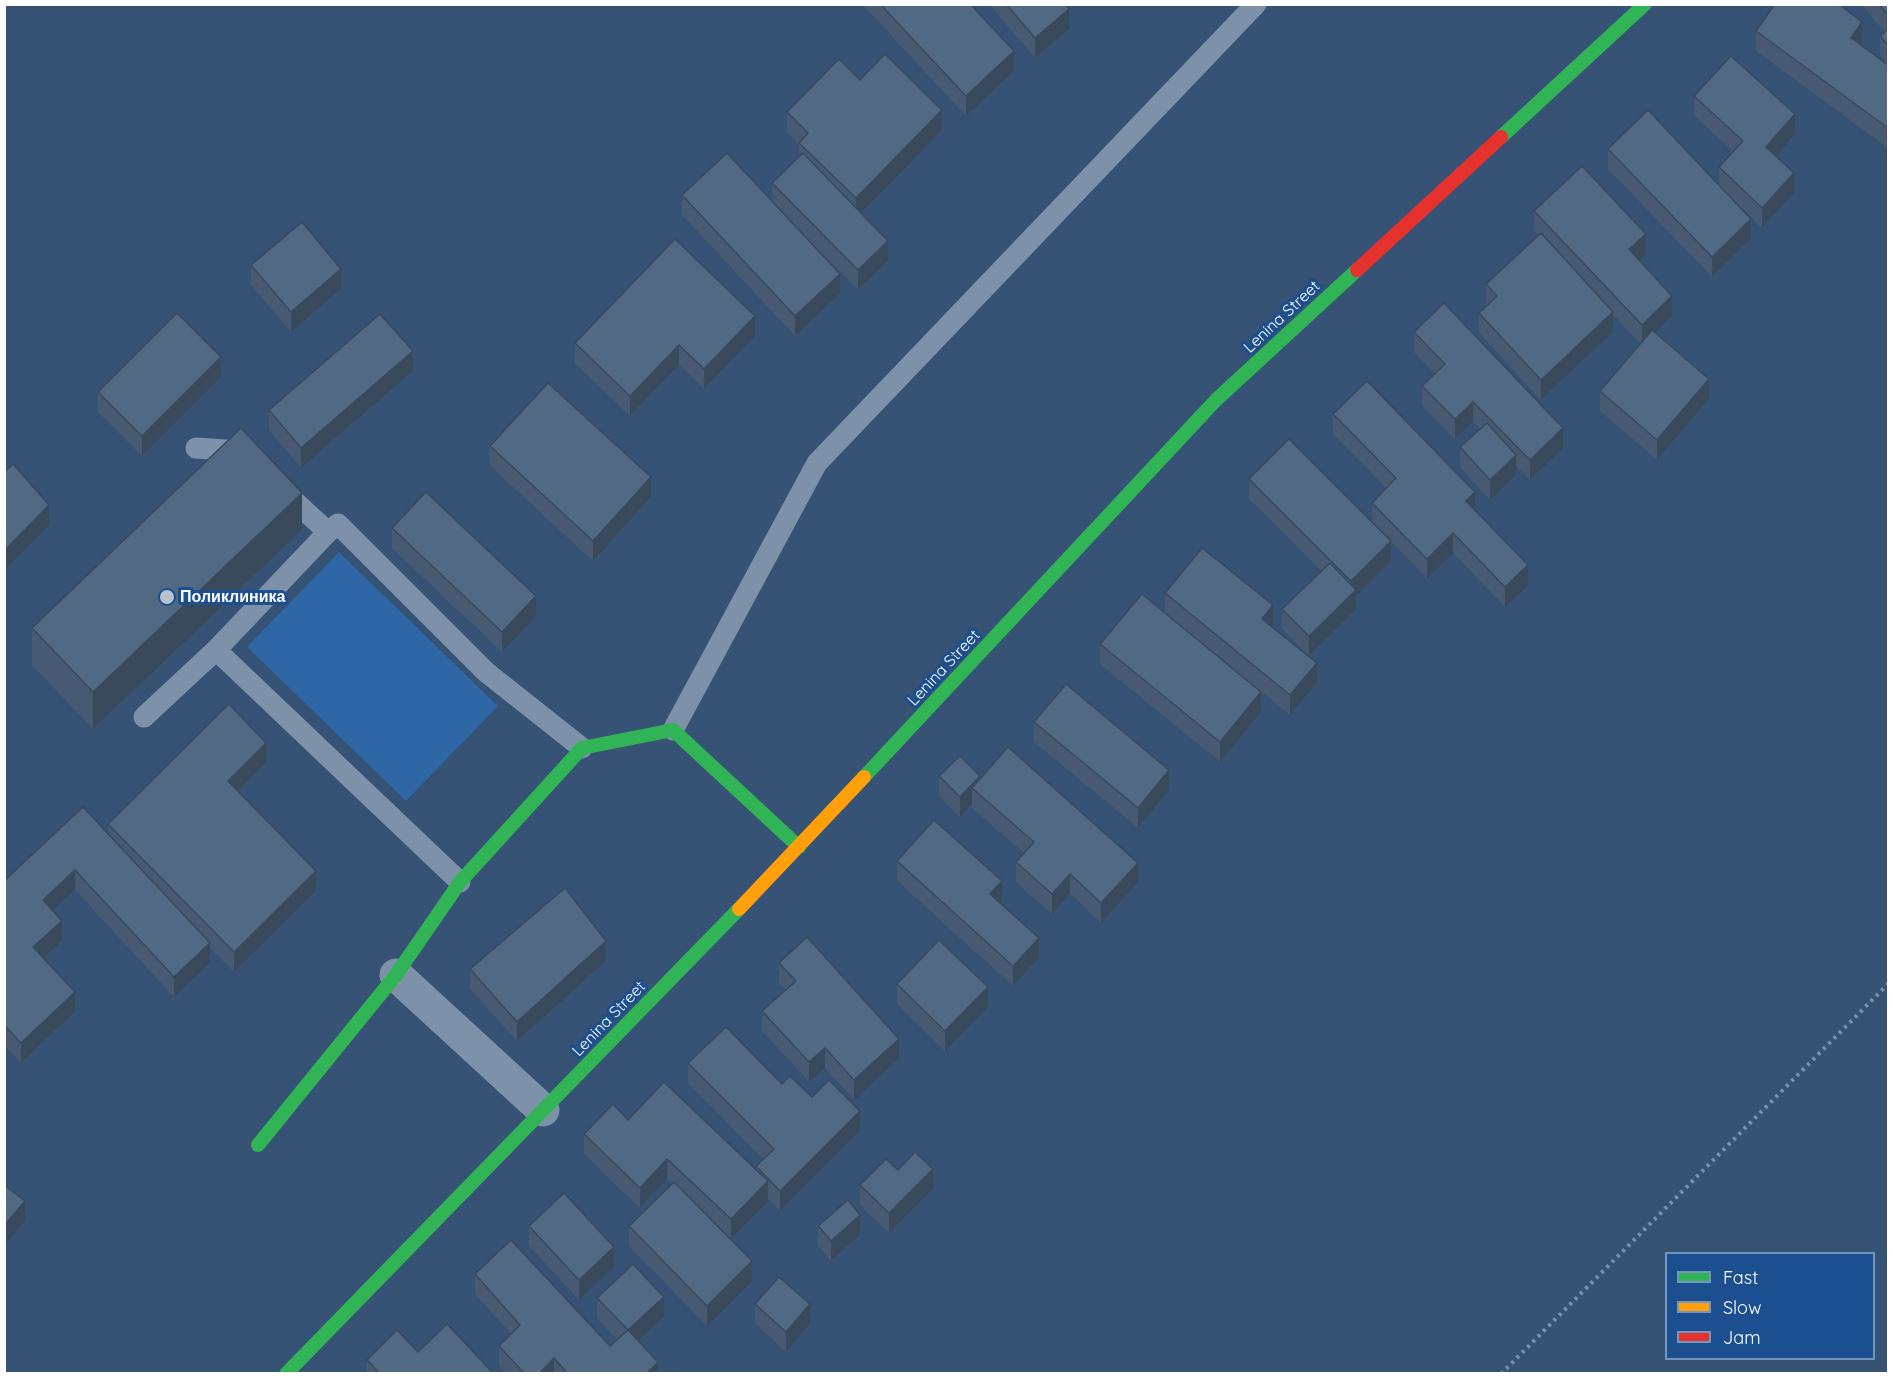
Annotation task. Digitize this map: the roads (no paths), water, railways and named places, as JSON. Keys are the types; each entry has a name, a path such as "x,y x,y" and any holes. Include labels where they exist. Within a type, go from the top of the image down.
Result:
{"street":[{"name":"Lenina Street","path":"286,1374 799,847 1216,400 1645,4"},
{"path":"258,1145 396,975 460,882 582,748 673,730 799,847"},
{"path":"396,975 543,1110"}],"lane":[{"path":"673,730 817,463 1256,4"},
{"path":"196,448 240,451 327,532"},
{"path":"144,717 216,651 327,532 338,524 486,672 582,748"},
{"path":"216,651 460,882"}],"place":[{"name":"Поликлиника","path":"167,597"}]}
